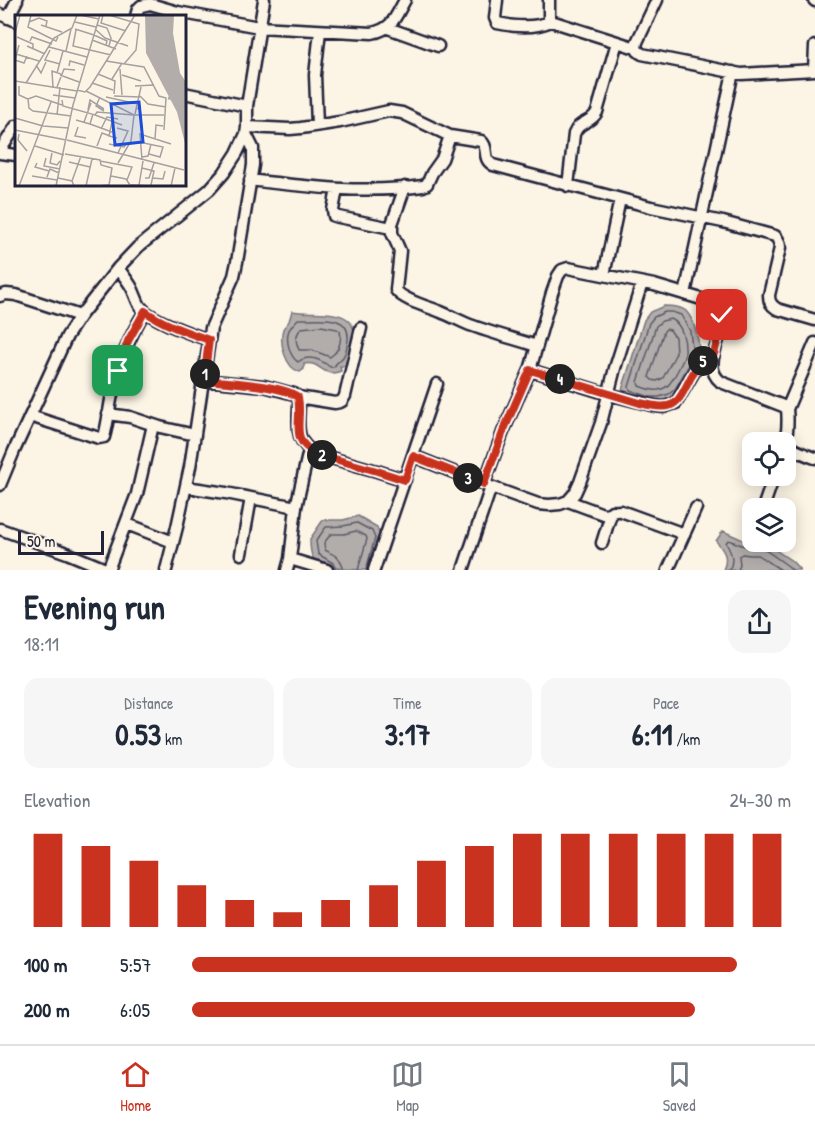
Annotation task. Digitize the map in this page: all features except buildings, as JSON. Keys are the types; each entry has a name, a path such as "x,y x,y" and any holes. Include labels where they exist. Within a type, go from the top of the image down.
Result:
{"street":[{"path":"8,18 17,0"},
{"path":"166,570 186,487 211,328 234,276 253,165 253,148 247,130 247,106 264,0"},
{"path":"136,15 141,6 150,4 178,12 259,27 372,33 388,28 405,0"},
{"path":"497,0 496,21 500,24 532,27 551,21 636,48 642,54 741,74 814,70 815,46"},
{"path":"549,0 551,21"},
{"path":"636,48 657,0"},
{"path":"388,28 438,46"},
{"path":"317,125 315,75 320,31"},
{"path":"568,186 576,129 595,116 597,112 617,42"},
{"path":"685,294 733,72"},
{"path":"186,93 247,106"},
{"path":"247,130 290,129 396,111 450,136 481,141 485,146 486,158 493,165 568,186 775,236 780,248 769,301 777,309 815,320"},
{"path":"15,128 0,152 15,154"},
{"path":"0,485 2,472 67,336 80,316 118,268 148,239 209,190 231,163 247,130"},
{"path":"250,180 366,190 405,188 427,184 442,159 450,136"},
{"path":"405,188 391,228 400,251 396,290 399,295 467,324 537,346"},
{"path":"337,189 334,216 391,228"},
{"path":"604,275 620,199"},
{"path":"118,268 145,311 184,331 209,340"},
{"path":"463,570 503,432 530,370 552,293 562,270 576,269 642,283 717,305 722,322 714,354 712,371 715,377 787,409"},
{"path":"413,456 538,504 560,504 568,501 575,494 601,423 642,283"},
{"path":"0,296 16,295 80,316"},
{"path":"30,416 102,438 105,434 123,354 132,332 145,311"},
{"path":"204,380 264,386 289,392 298,397 335,403 342,401 361,328"},
{"path":"786,432 787,409 814,345"},
{"path":"530,370 655,406 671,405 681,397 698,365 714,354"},
{"path":"374,570 437,384"},
{"path":"298,397 299,432 304,446 309,450 405,480"},
{"path":"108,414 130,417 195,435"},
{"path":"0,529 108,570 141,483 153,425"},
{"path":"287,570 296,507 309,450"},
{"path":"796,450 815,458"},
{"path":"186,487 296,507"},
{"path":"241,554 251,498"},
{"path":"568,501 599,513 621,511 684,534"},
{"path":"668,570 696,508"},
{"path":"602,543 612,511"},
{"path":"127,524 173,542"},
{"path":"290,559 327,570"}],"water":[{"path":"664,306 681,308 689,315 699,344 699,355 695,368 685,384 673,397 658,403 625,395 622,390 644,320 650,312"},
{"path":"292,311 332,314 349,320 353,327 354,341 347,363 345,366 340,366 341,371 330,373 310,363 304,364 304,369 300,372 290,365 284,354 282,334"},
{"path":"358,516 377,527 381,539 371,570 332,567 313,558 310,539 323,520 343,520"},
{"path":"723,531 742,540 742,552 778,552 800,570 723,570 726,561 725,554 716,541"}],"route":[{"path":"118,371 132,332 145,311 184,331 209,340 204,380 264,386 289,392 298,397 299,432 304,446 309,450 405,480 413,456 484,484 503,432 530,370 640,403 664,407 671,405 681,397 698,365 714,354 722,315"}]}
